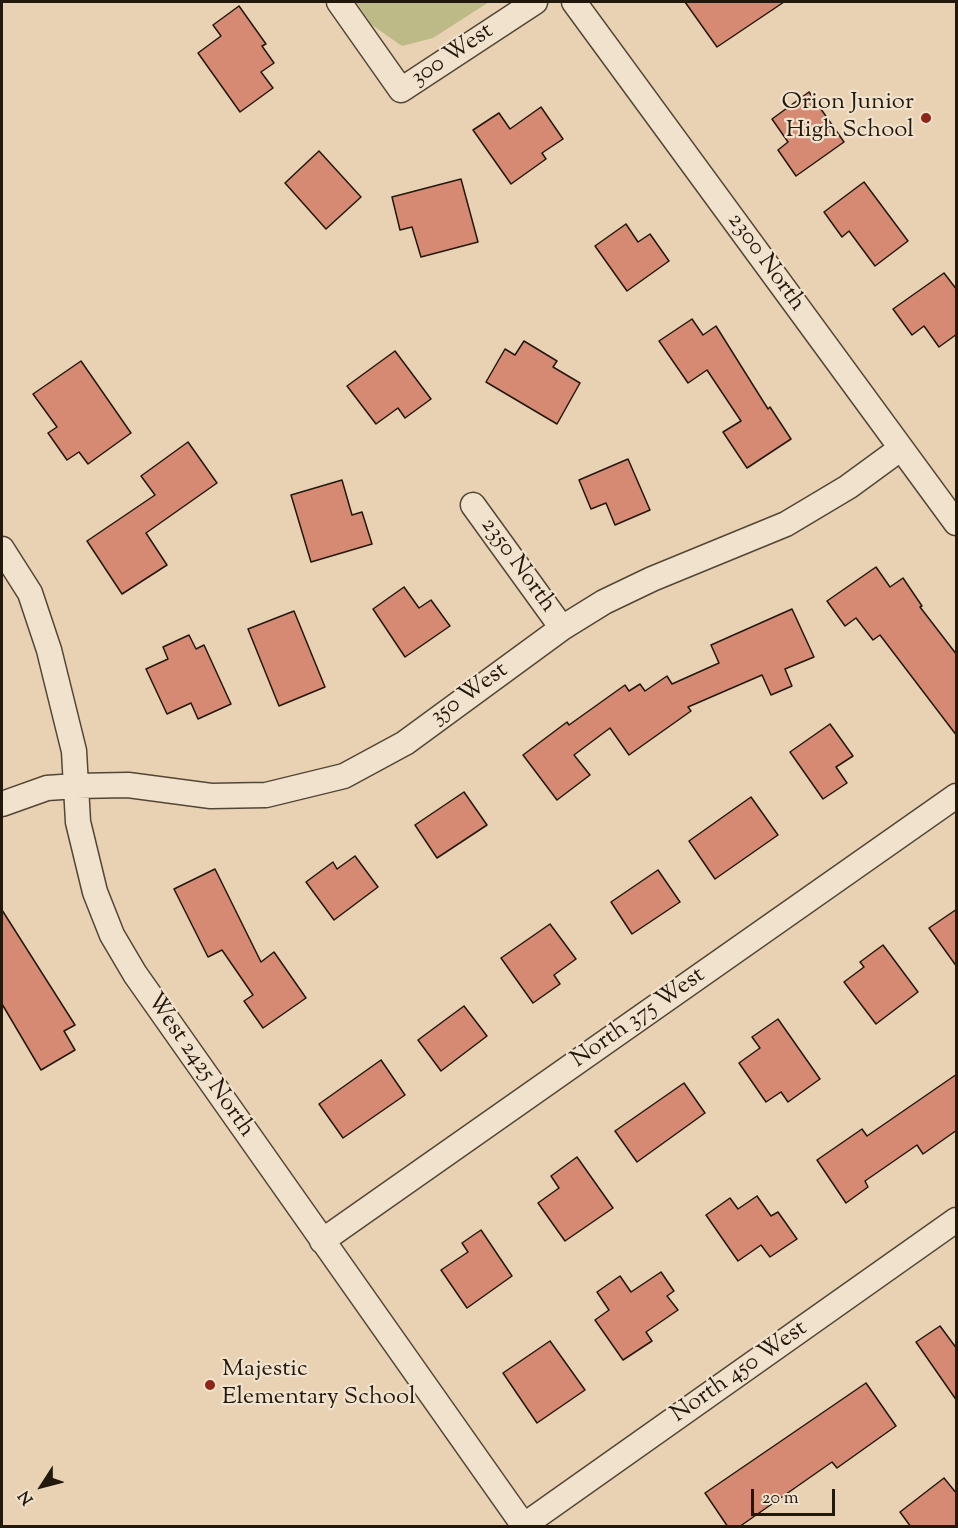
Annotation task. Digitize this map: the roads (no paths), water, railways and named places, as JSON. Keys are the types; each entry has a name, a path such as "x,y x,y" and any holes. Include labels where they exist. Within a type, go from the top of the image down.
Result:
{"street":[{"name":"300 West","path":"339,2 401,90 535,2"},
{"name":"2300 North","path":"574,2 957,523"},
{"name":"350 West","path":"2,804 46,788 76,786 128,785 211,796 266,795 344,776 405,742 562,628 604,602 652,579 786,524 848,487 900,448"},
{"name":"2350 North","path":"472,505 562,628"},
{"name":"West 2425 North","path":"2,549 30,593 49,650 74,751 78,822 95,892 112,934 135,974 523,1526"},
{"name":"North 375 West","path":"322,1241 957,796"},
{"name":"North 450 West","path":"523,1526 957,1220"}],"place":[{"name":"Orion Junior High School","path":"926,118"},
{"name":"Majestic Elementary School","path":"210,1385"}]}
